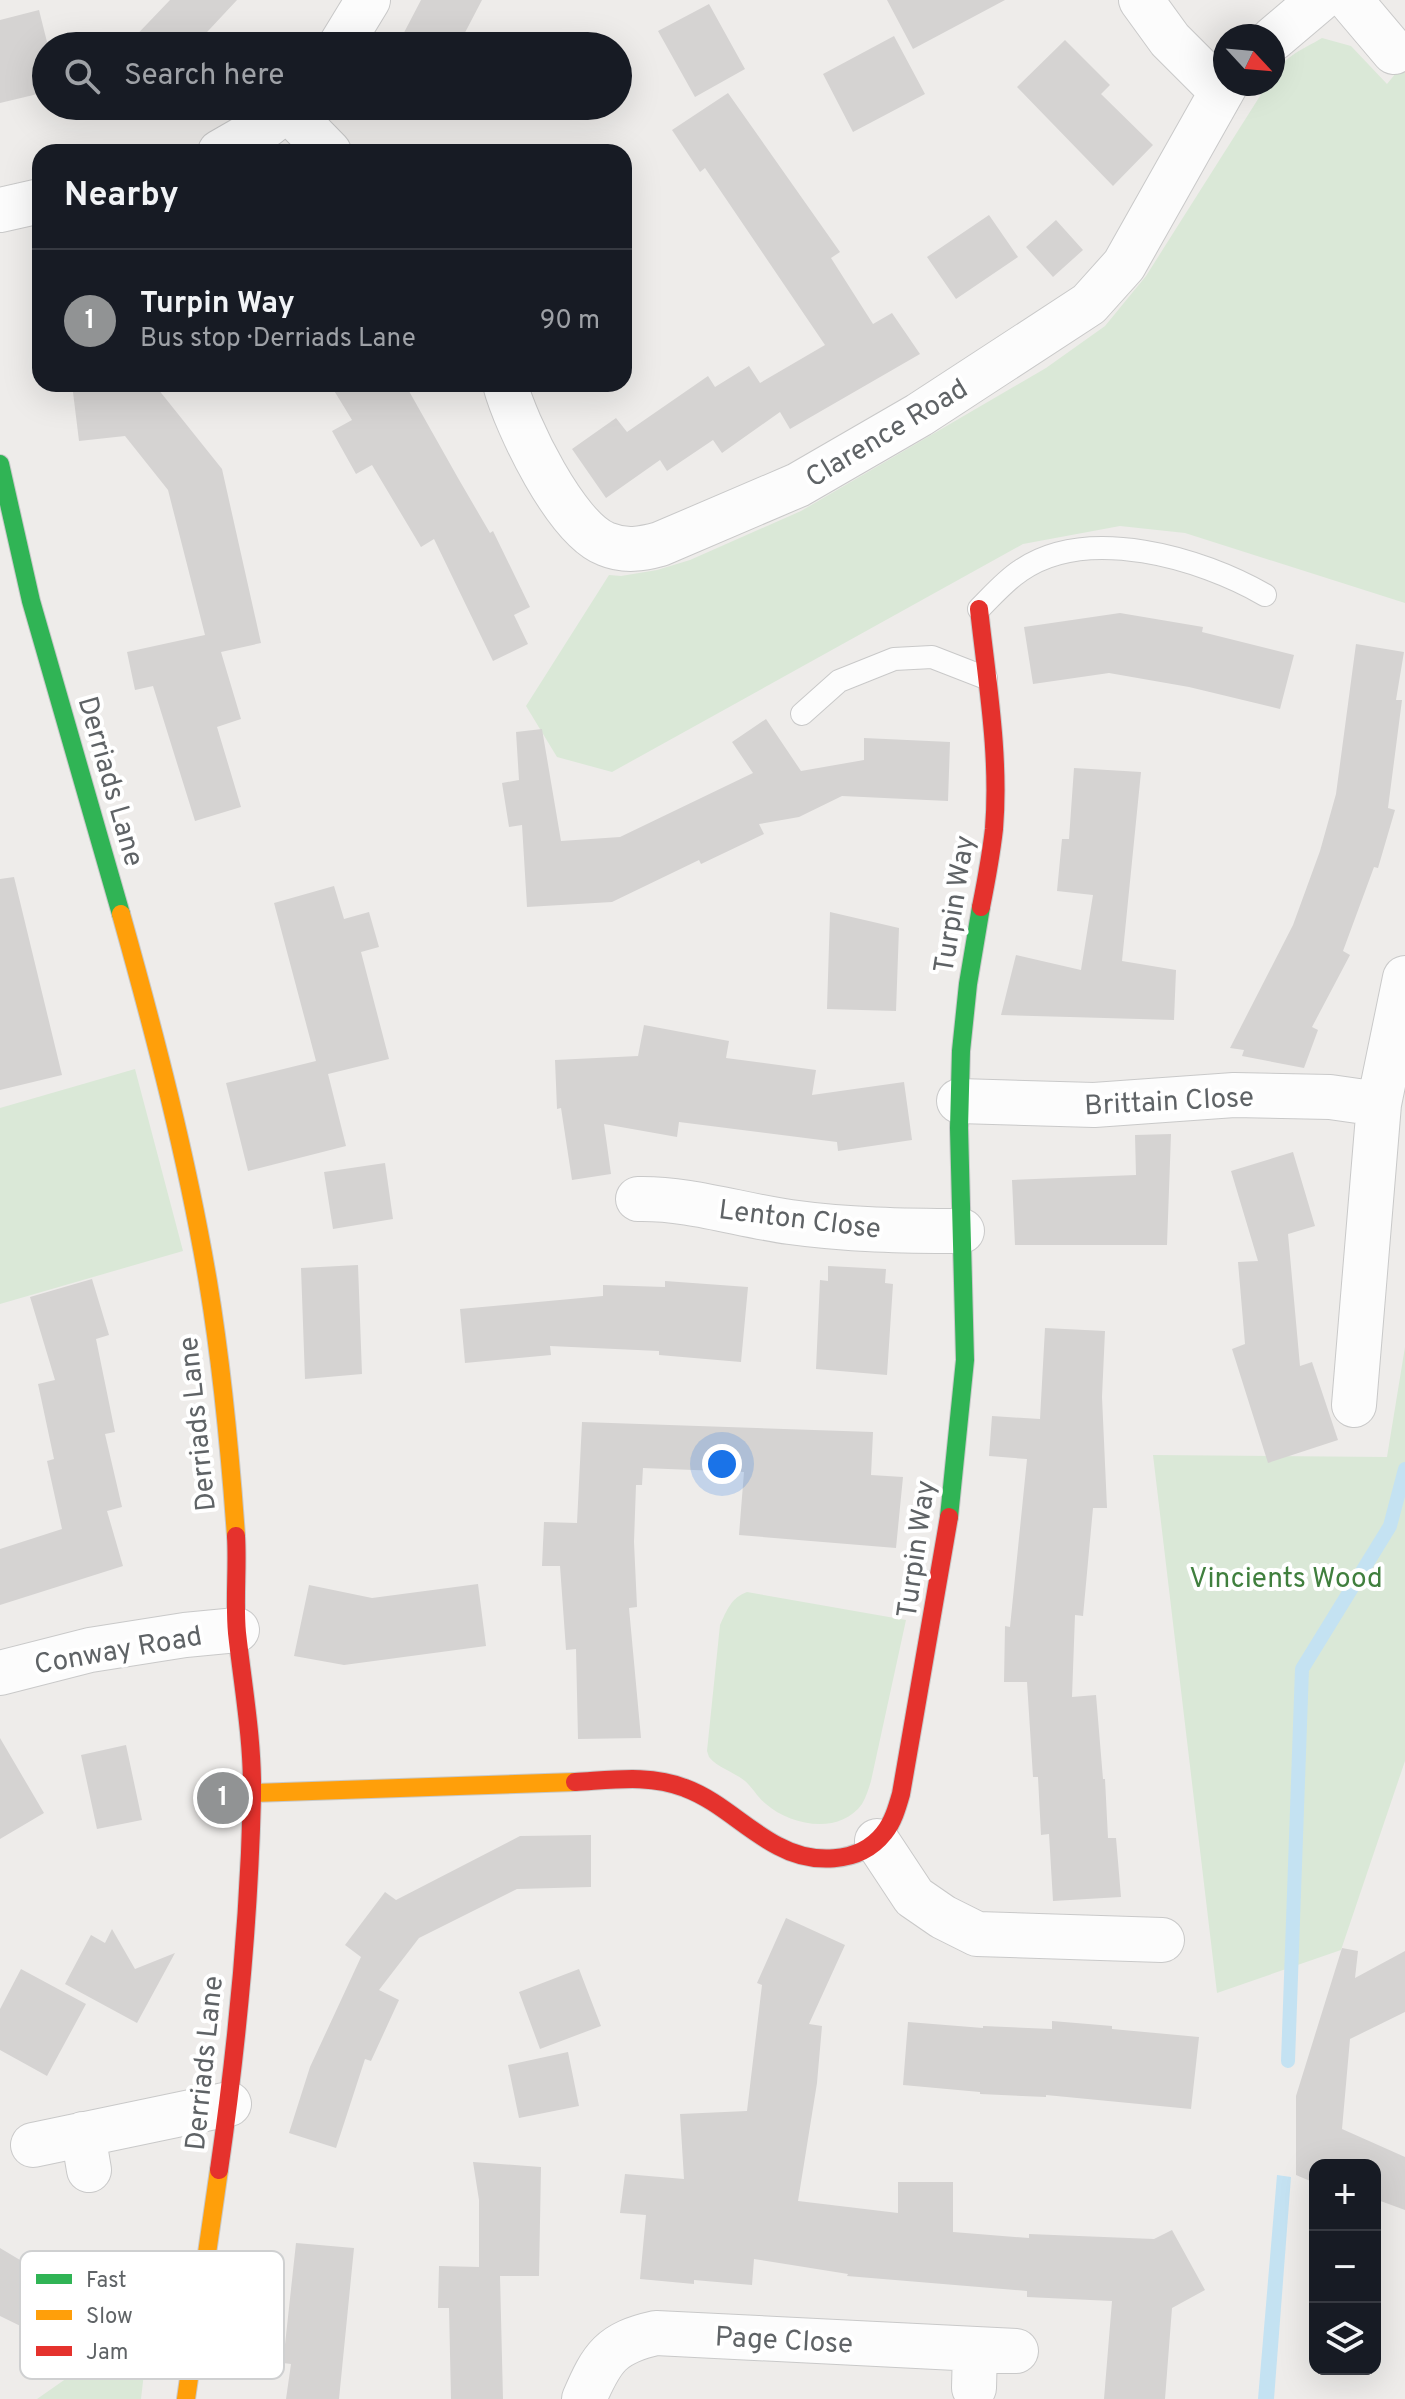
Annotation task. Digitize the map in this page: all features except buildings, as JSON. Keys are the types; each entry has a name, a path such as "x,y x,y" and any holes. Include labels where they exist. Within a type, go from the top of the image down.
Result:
{"street":[{"path":"349,32 368,0"},
{"path":"1141,0 1170,40 1213,78"},
{"path":"1285,29 1319,0"},
{"path":"1350,0 1394,52"},
{"name":"Clarence Road","path":"508,392 534,456 571,515 588,533 604,544 625,549 660,544 798,485 919,415 1089,304 1124,265 1218,96"},
{"path":"233,144 270,120"},
{"path":"300,120 322,144"},
{"path":"0,210 32,203"},
{"name":"Derriads Lane","path":"0,464 31,601 140,982 178,1138 208,1282 230,1452 238,1572 237,1630 246,1691 252,1793 244,1950 229,2104 208,2251"},
{"name":"Turpin Way","path":"877,1841 890,1824 903,1781 933,1623 952,1493 965,1357 959,1101 961,1049 994,820 991,721 979,609"},
{"path":"1354,1405 1379,1104 1405,978"},
{"name":"Brittain Close","path":"959,1101 1094,1105 1234,1095 1330,1097 1379,1104"},
{"name":"Lenton Close","path":"638,1199 661,1199 849,1229 962,1231"},
{"name":"Conway Road","path":"0,1673 90,1650 237,1630"},
{"path":"252,1793 640,1778 667,1781 714,1802 769,1842 790,1853 813,1858 838,1858 859,1853 877,1841 914,1897 943,1917 977,1934 1162,1940"},
{"path":"33,2145 86,2152 229,2104"},
{"name":"Page Close","path":"584,2399 598,2369 611,2352 630,2339 656,2333 988,2363"},
{"name":"Derriads Lane","path":"186,2399 189,2379"}],"lane":[{"path":"979,609 1020,570 1052,557 1111,547 1200,565 1234,578 1265,595"},
{"path":"802,714 839,681 894,659 932,657 986,678"}],"green space":[{"path":"1322,38 1351,46 1387,84 1405,62 1405,603 1185,533 1120,526 1023,544 612,772 557,757 526,706 609,575 657,570 690,560 801,511 1046,368 1105,326 1146,276 1260,96 1285,96 1285,61"},
{"path":"135,1069 183,1251 0,1304 0,1108"},
{"name":"Vincients Wood","path":"1405,1347 1405,1761 1341,1950 1217,1993 1153,1455 1387,1457"},
{"path":"747,1592 906,1620 869,1787 862,1804 853,1814 841,1820 815,1824 788,1818 760,1799 745,1781 709,1757 707,1751 720,1625 733,1601"},
{"path":"66,2379 143,2379 141,2399 37,2399"}],"water":[{"path":"1277,2175 1291,2177 1274,2399 1258,2399"}],"waterway":[{"path":"1288,2061 1302,1669 1390,1526 1405,1469"}],"traffic: fast":[{"path":"0,464 31,601 121,914"},
{"path":"949,1517 965,1360 959,1128 961,1051 981,907"}],"traffic: slow":[{"path":"121,914 169,1097 200,1236 221,1377 236,1536"},
{"path":"252,1793 575,1782"},
{"path":"207,2251 219,2170"},
{"path":"186,2399 189,2379"}],"traffic: jam":[{"path":"979,609 995,774 994,829 981,907"},
{"path":"575,1782 631,1779 658,1781 685,1788 710,1800 778,1846 805,1856 848,1856 874,1843 890,1824 901,1794 949,1517"},
{"path":"219,2170 241,1983 252,1796 249,1734 236,1621 236,1536"}],"place":[{"name":"Turpin Way","path":"223,1798"}]}
